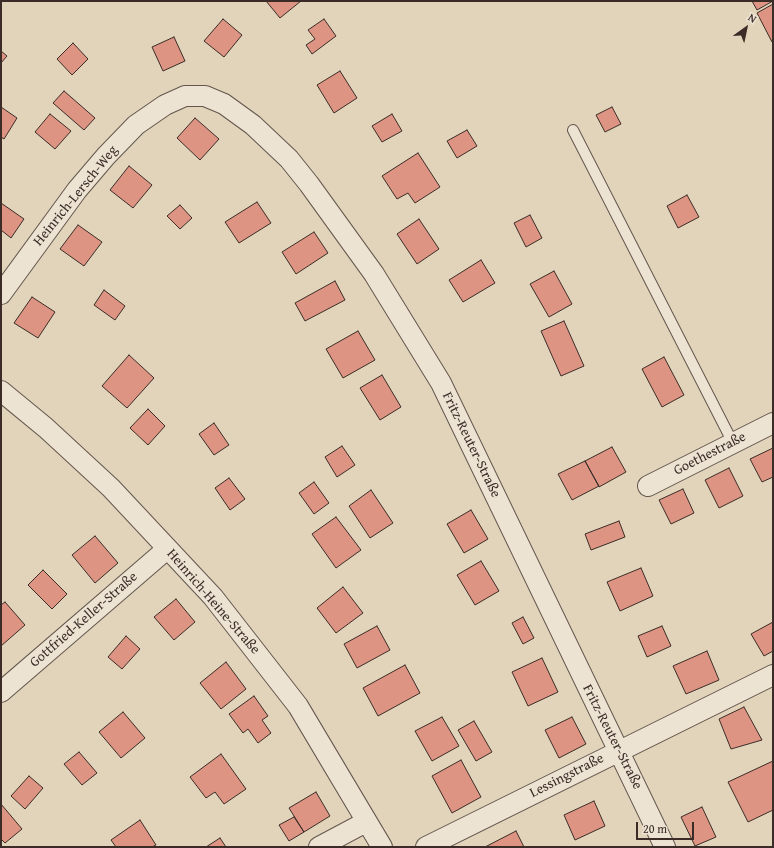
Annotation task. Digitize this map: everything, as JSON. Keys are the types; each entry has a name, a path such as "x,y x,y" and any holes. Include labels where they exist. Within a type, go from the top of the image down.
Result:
{"street":[{"name":"Heinrich-Lersch-Weg","path":"1,294 76,190 136,125 165,105 185,96 206,96"},
{"name":"Fritz-Reuter-Straße","path":"206,96 224,104 253,125 290,159 374,274 409,329 441,383 460,420 566,644 665,847"},
{"name":"Heinrich-Heine-Straße","path":"1,391 46,428 111,488 212,597 298,706 382,847"},
{"name":"Goethestraße","path":"648,486 773,423"},
{"name":"Gottfried-Keller-Straße","path":"1,692 167,549"},
{"name":"Lessingstraße","path":"426,847 773,674"},
{"path":"319,847 366,822"}],"lane":[{"path":"573,130 733,443"}],"building":[{"path":"266,1 301,1 280,18"},
{"path":"752,1 773,1 757,10"},
{"path":"773,4 773,42 772,42 757,13"},
{"path":"223,19 242,35 224,57 204,41"},
{"path":"324,19 336,36 312,54 306,45 315,39 308,30"},
{"path":"174,37 185,61 163,71 152,47"},
{"path":"73,43 88,59 72,75 57,59"},
{"path":"1,51 7,56 1,63"},
{"path":"340,71 357,98 334,113 317,85"},
{"path":"64,91 95,118 84,130 53,103"},
{"path":"1,107 17,118 4,139 1,137"},
{"path":"612,107 621,124 605,132 596,115"},
{"path":"50,114 71,131 55,149 35,132"},
{"path":"392,114 402,131 382,142 372,126"},
{"path":"195,118 219,139 200,160 177,138"},
{"path":"467,130 477,146 457,158 447,141"},
{"path":"418,153 440,187 415,203 408,193 397,199 382,176"},
{"path":"129,166 152,185 133,208 110,190"},
{"path":"687,195 699,217 678,228 667,206"},
{"path":"257,202 271,223 239,243 225,222"},
{"path":"1,203 24,219 11,238 1,230"},
{"path":"180,205 192,218 180,229 167,216"},
{"path":"530,215 542,238 526,247 514,223"},
{"path":"419,219 439,249 417,264 397,234"},
{"path":"78,225 102,242 84,266 60,249"},
{"path":"314,232 328,253 296,274 282,252"},
{"path":"481,260 495,283 463,302 449,280"},
{"path":"554,271 572,304 549,317 530,284"},
{"path":"335,281 345,300 305,321 295,303"},
{"path":"104,290 125,306 115,320 94,305"},
{"path":"32,297 55,312 38,338 14,323"},
{"path":"564,321 584,366 561,376 541,331"},
{"path":"358,331 375,360 343,378 326,349"},
{"path":"129,355 154,378 127,408 102,386"},
{"path":"664,357 684,395 662,407 642,369"},
{"path":"382,375 401,407 380,420 360,388"},
{"path":"148,409 165,426 148,445 130,428"},
{"path":"214,423 229,445 214,455 199,434"},
{"path":"342,446 355,465 337,477 325,457"},
{"path":"612,447 626,472 599,487 585,461"},
{"path":"773,448 773,477 762,482 750,459"},
{"path":"585,461 599,486 572,500 558,474"},
{"path":"729,468 743,496 719,508 705,480"},
{"path":"229,478 245,499 230,510 215,488"},
{"path":"314,482 329,503 314,514 299,493"},
{"path":"683,489 694,513 671,524 659,500"},
{"path":"371,490 393,523 370,538 349,506"},
{"path":"471,510 488,539 464,553 447,524"},
{"path":"336,517 361,550 336,568 312,534"},
{"path":"619,521 625,537 591,550 585,534"},
{"path":"95,536 118,563 95,583 72,555"},
{"path":"481,561 499,591 475,605 457,575"},
{"path":"641,568 653,596 620,611 607,582"},
{"path":"43,570 67,594 52,609 28,585"},
{"path":"343,587 363,613 336,633 317,608"},
{"path":"176,599 195,622 174,640 154,617"},
{"path":"5,602 25,625 1,646 1,605"},
{"path":"523,617 534,638 523,644 512,623"},
{"path":"773,622 773,651 764,656 751,634"},
{"path":"377,626 390,650 357,668 344,644"},
{"path":"662,626 671,646 647,657 638,636"},
{"path":"126,636 140,649 122,669 108,657"},
{"path":"707,651 719,680 686,694 673,666"},
{"path":"542,658 558,692 528,706 512,672"},
{"path":"226,662 246,689 221,709 200,683"},
{"path":"405,665 420,693 378,716 363,688"},
{"path":"254,696 268,716 262,720 271,733 258,743 248,729 243,733 229,714"},
{"path":"744,707 762,740 731,749 719,719"},
{"path":"123,712 145,738 121,758 99,732"},
{"path":"442,717 459,746 432,761 415,731"},
{"path":"572,717 586,744 559,758 545,730"},
{"path":"474,721 492,752 476,761 458,730"},
{"path":"79,752 97,773 82,785 64,764"},
{"path":"221,754 246,789 224,804 215,792 206,798 190,777"},
{"path":"461,760 481,797 452,813 432,776"},
{"path":"773,761 773,810 748,822 728,782"},
{"path":"29,776 43,788 25,809 11,796"},
{"path":"316,792 330,816 304,832 289,808"},
{"path":"594,801 605,826 575,840 564,815"},
{"path":"1,804 22,829 5,843 1,839"},
{"path":"702,807 716,837 695,846 681,817"},
{"path":"294,817 304,832 289,841 279,825"},
{"path":"140,820 156,845 152,847 116,847 111,840"},
{"path":"516,831 524,847 485,847"},
{"path":"220,838 226,847 206,847"}]}
